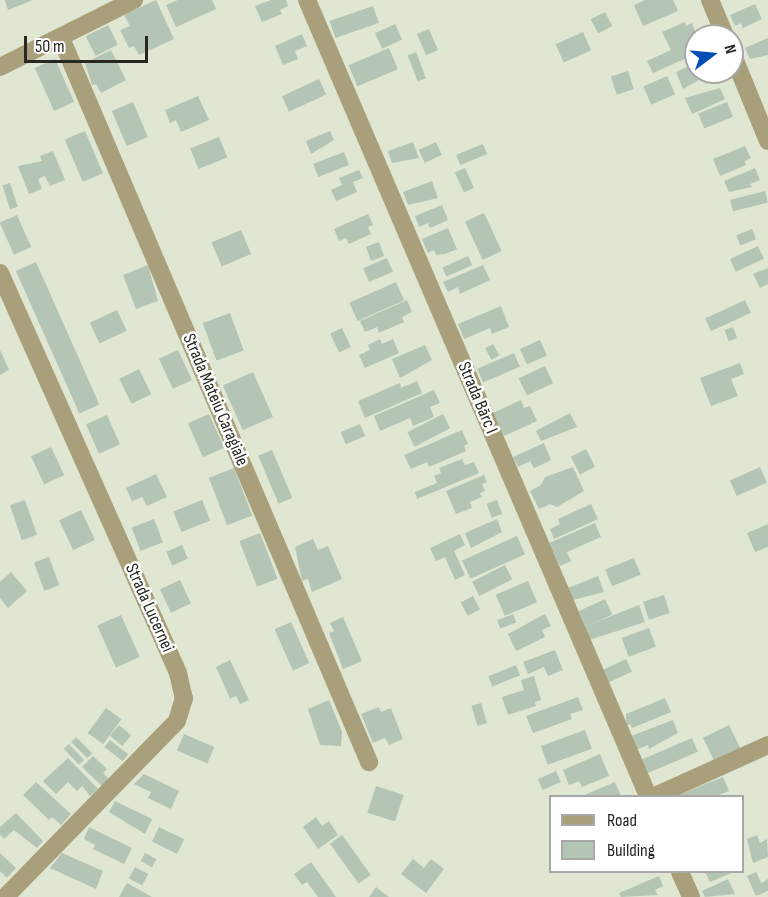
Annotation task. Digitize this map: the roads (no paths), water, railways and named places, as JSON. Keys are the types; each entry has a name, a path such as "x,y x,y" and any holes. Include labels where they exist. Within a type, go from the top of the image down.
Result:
{"street":[{"path":"0,67 134,0"},
{"name":"Strada Bărc I","path":"307,0 648,795"},
{"path":"710,0 720,24"},
{"name":"Strada Mateiu Caragiale","path":"61,38 369,762"},
{"path":"744,82 768,141"},
{"name":"Strada Lucernei","path":"0,273 178,673 184,698 177,721 6,897"},
{"path":"657,795 768,744"},
{"path":"680,873 691,897"}]}
